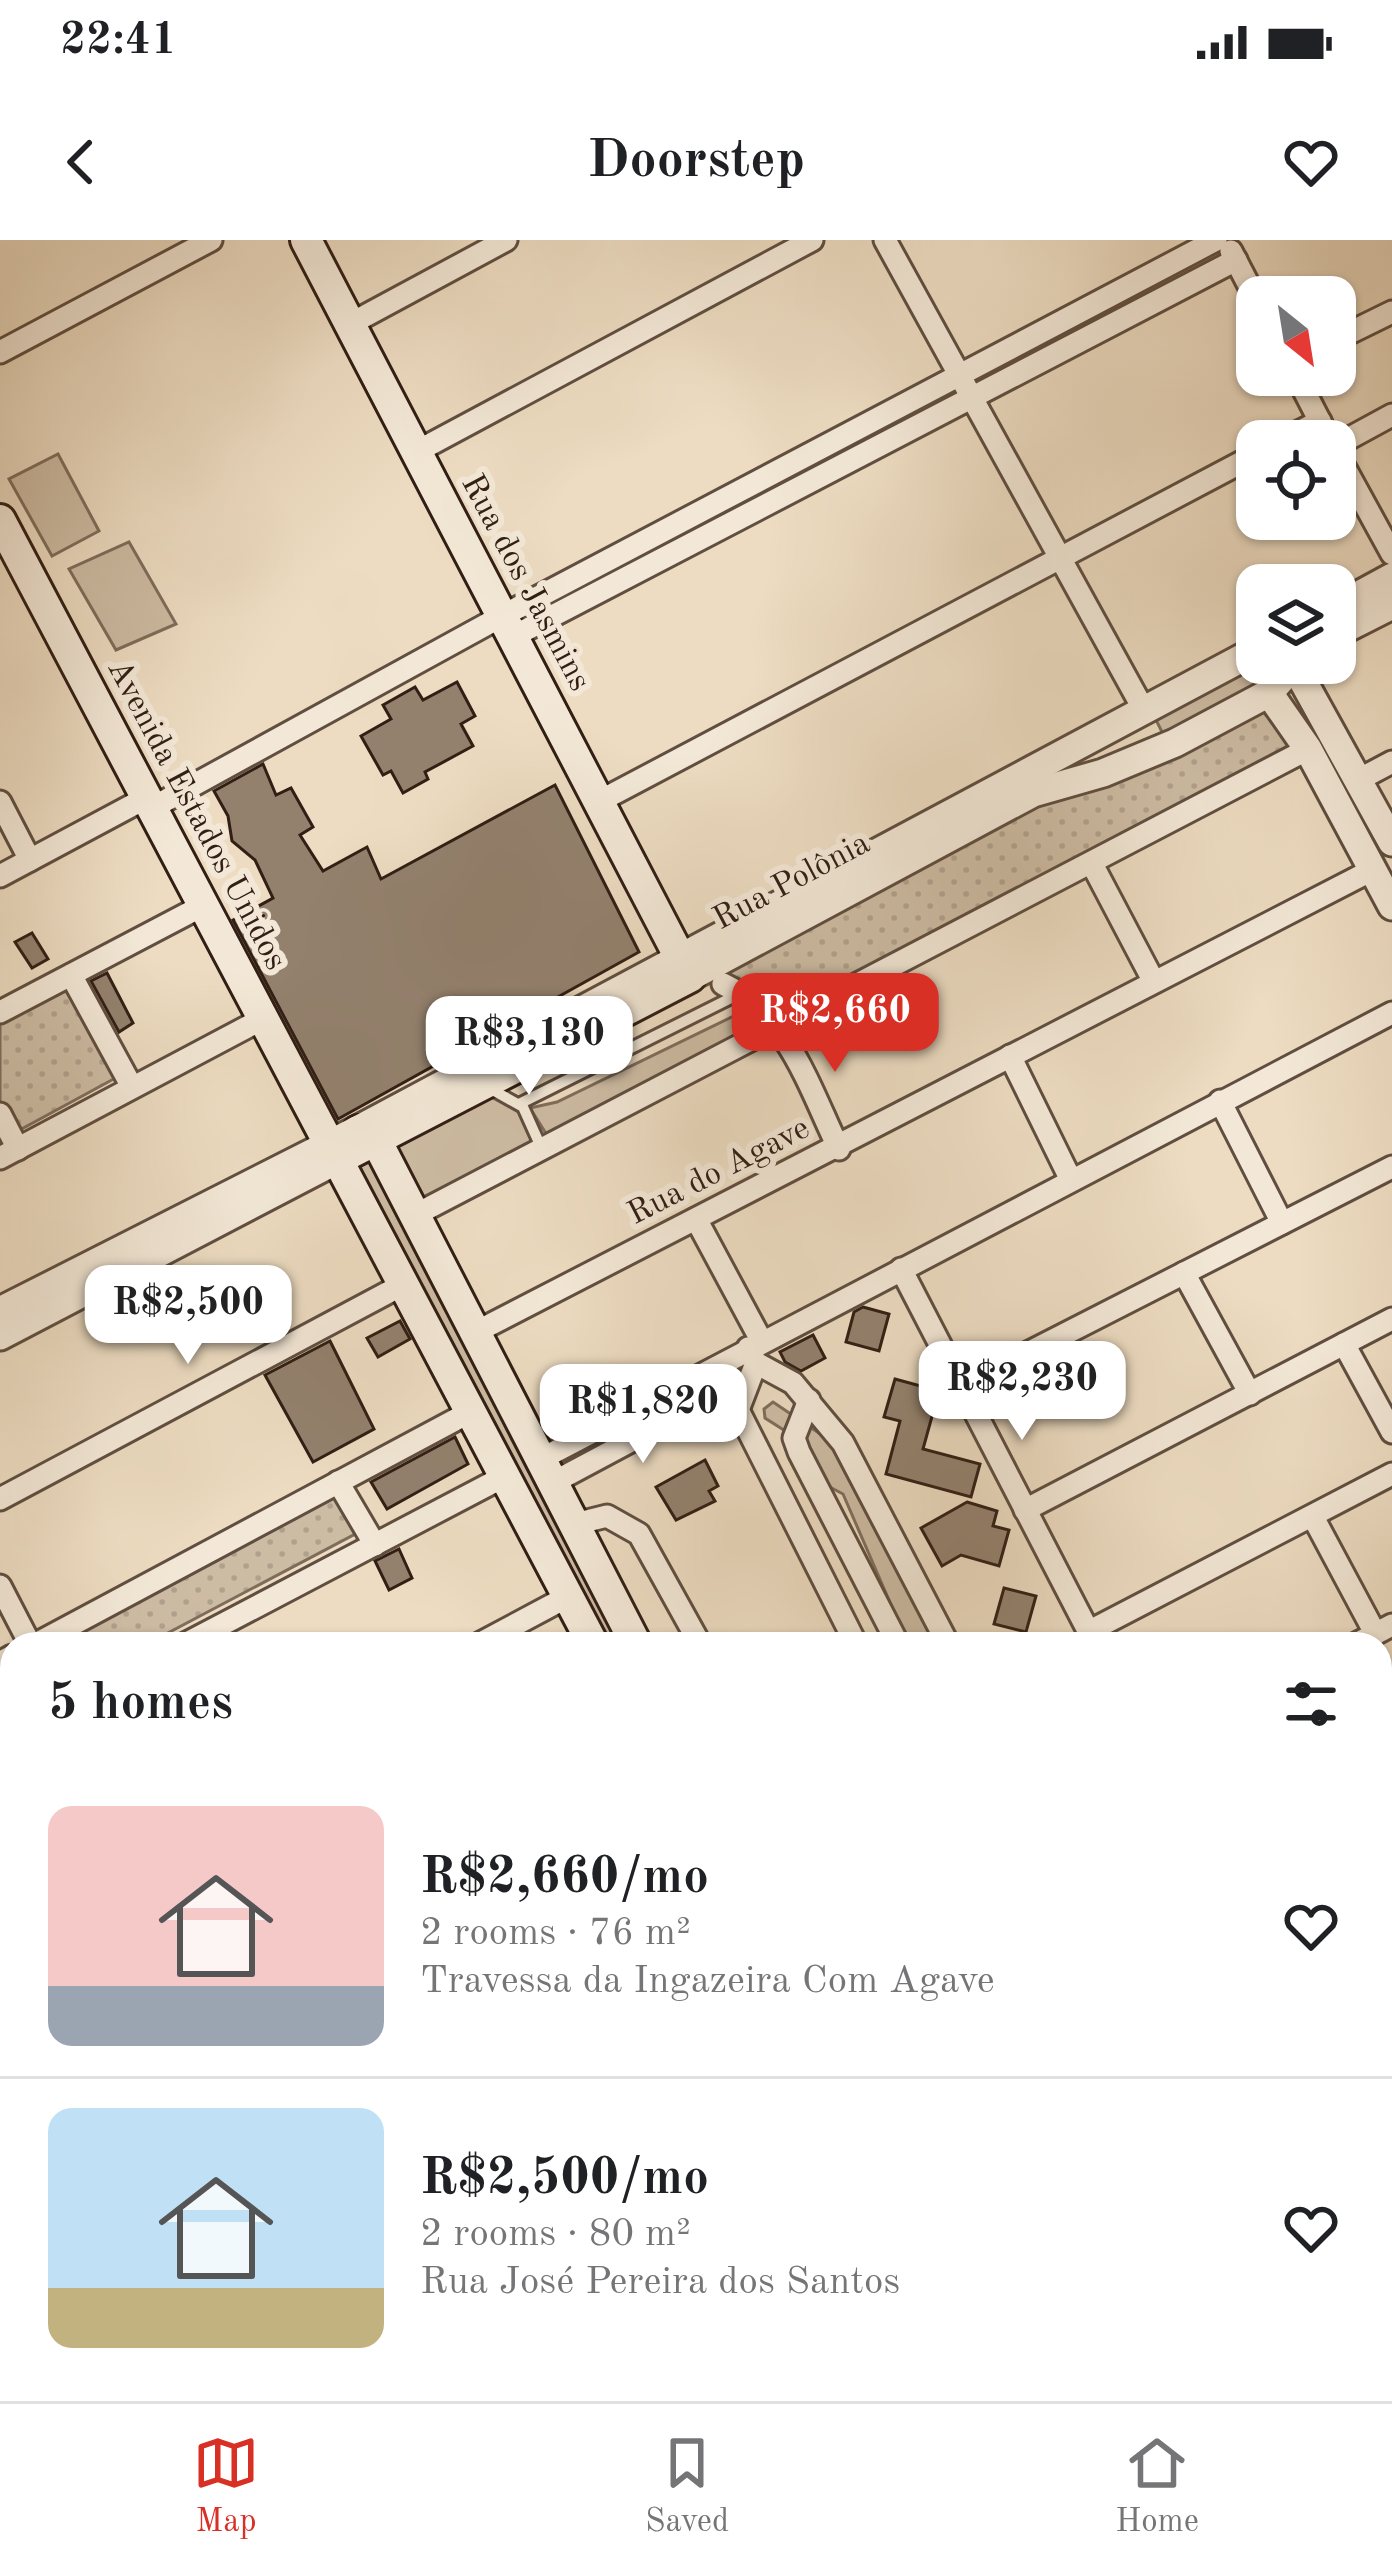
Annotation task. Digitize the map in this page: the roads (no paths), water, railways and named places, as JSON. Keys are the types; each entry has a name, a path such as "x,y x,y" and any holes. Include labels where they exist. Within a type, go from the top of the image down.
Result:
{"main road":[{"name":"Rua dos Jasmins","path":"306,240 685,968"},
{"name":"Avenida Estados Unidos","path":"0,520 586,1632"},
{"name":"Rua Polônia","path":"333,1152 483,1084 685,968"},
{"path":"367,1135 415,1215 630,1632"}],"street":[{"path":"0,352 211,240"},
{"path":"352,323 506,240"},
{"path":"416,452 812,240"},
{"path":"885,240 1155,737 1174,743"},
{"path":"508,626 956,375 1216,240"},
{"path":"0,876 968,399 1231,250"},
{"path":"1356,330 1392,312"},
{"path":"1356,429 1392,415"},
{"path":"598,802 1236,465"},
{"path":"1356,487 1392,554"},
{"path":"1356,597 1392,577"},
{"path":"1356,623 1392,605"},
{"name":"Rua Polônia","path":"685,968 1236,662"},
{"name":"Rua Polônia","path":"367,1135 1033,793 1103,773 1174,743 1275,684"},
{"path":"1305,684 1392,842"},
{"path":"1268,692 1308,749 1392,906"},
{"path":"415,1215 1308,749"},
{"path":"1360,779 1392,762"},
{"path":"0,802 30,860"},
{"path":"1092,864 1153,980"},
{"name":"Rua do Agave","path":"476,1332 839,1149 1153,980 1374,869"},
{"path":"0,1012 202,906"},
{"path":"71,975 132,1088"},
{"path":"733,988 780,1027 839,1149"},
{"path":"547,1471 901,1269 1392,1013"},
{"path":"0,1114 9,1154 264,1018"},
{"path":"1010,1056 1070,1178"},
{"path":"1220,1101 1282,1223"},
{"name":"Rua Polônia","path":"0,1311 333,1152"},
{"name":"Rua Polônia","path":"0,1336 333,1152"},
{"path":"961,1387 1392,1167"},
{"path":"696,1220 755,1350 793,1383 843,1443 942,1632"},
{"path":"901,1269 1089,1632"},
{"path":"1184,1273 1250,1394"},
{"path":"0,1498 402,1286"},
{"path":"1025,1510 1392,1318"},
{"path":"1344,1344 1392,1432"},
{"path":"755,1350 738,1410 850,1632"},
{"path":"809,1400 794,1438 892,1632"},
{"path":"547,1471 694,1406 714,1401 738,1410"},
{"path":"56,1632 470,1412"},
{"path":"1103,1632 1392,1474"},
{"path":"207,1632 507,1475"},
{"path":"338,1482 375,1545"},
{"path":"575,1524 607,1516 639,1534 693,1632"},
{"path":"1313,1517 1373,1632"},
{"path":"0,1586 26,1632"},
{"path":"501,1632 567,1597"}],"lane":[{"path":"519,1104 733,988"},
{"path":"483,1084 519,1104 535,1124 542,1150"}]}
